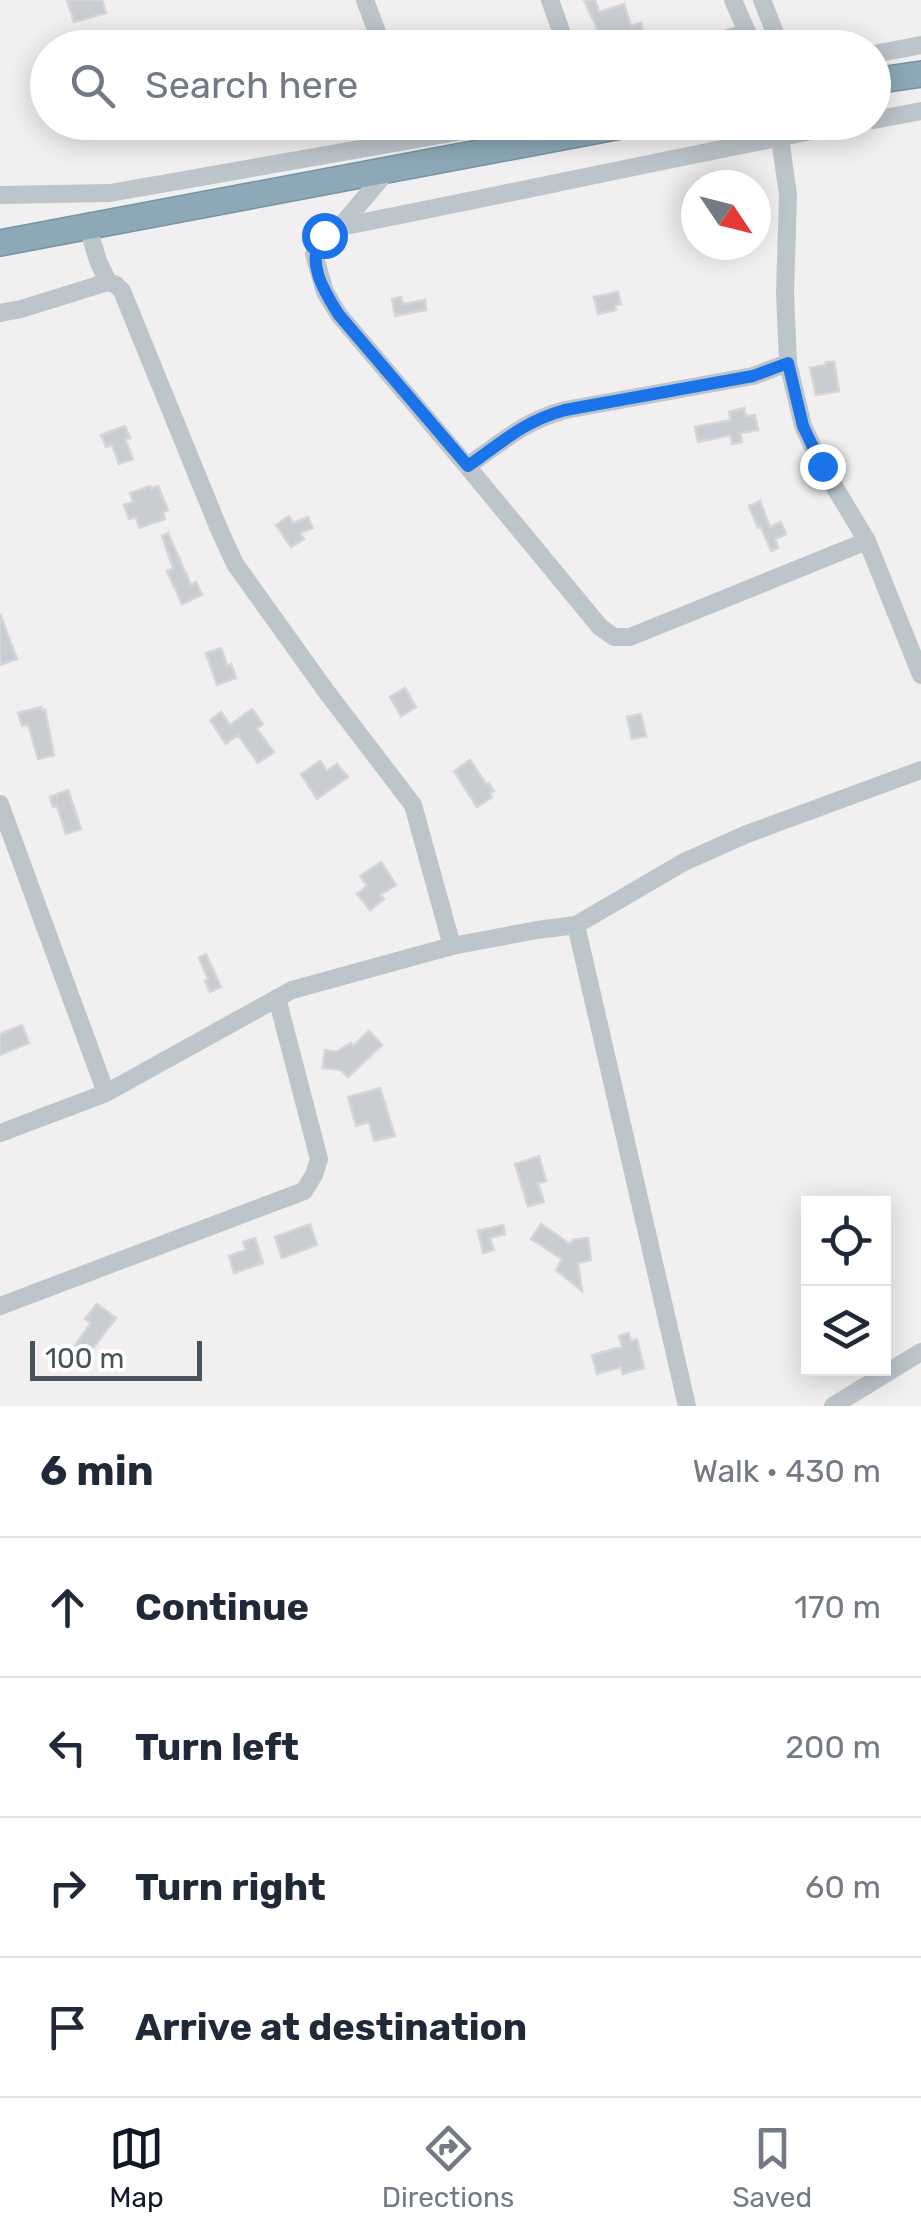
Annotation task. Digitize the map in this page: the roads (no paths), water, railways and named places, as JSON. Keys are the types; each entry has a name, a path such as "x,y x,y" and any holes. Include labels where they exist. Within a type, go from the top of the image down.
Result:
{"highway":[{"path":"891,78 921,74"},
{"path":"0,243 389,170 419,142"}],"street":[{"path":"365,0 376,30"},
{"path":"550,0 561,30"},
{"path":"733,0 746,30"},
{"path":"762,0 774,30"},
{"path":"891,51 921,45"},
{"path":"891,117 921,111"},
{"path":"769,140 340,227 324,235 316,248 316,267 325,292 355,336 468,466 600,628 614,637 630,636 868,541"},
{"path":"780,140 788,195 788,363 803,426 822,466 868,541 921,674"},
{"path":"0,195 110,193 419,142"},
{"path":"340,227 389,170"},
{"path":"88,227 108,282"},
{"path":"0,312 108,282 122,291 235,564 413,804 452,946"},
{"path":"468,466 517,429 541,417 753,376 788,363"},
{"path":"0,1133 106,1092 292,990 452,946 576,925 700,855 921,770"},
{"path":"2,814 106,1092"},
{"path":"576,925 688,1406"},
{"path":"0,1306 304,1191 319,1159 277,998"},
{"path":"833,1406 921,1352"}]}
